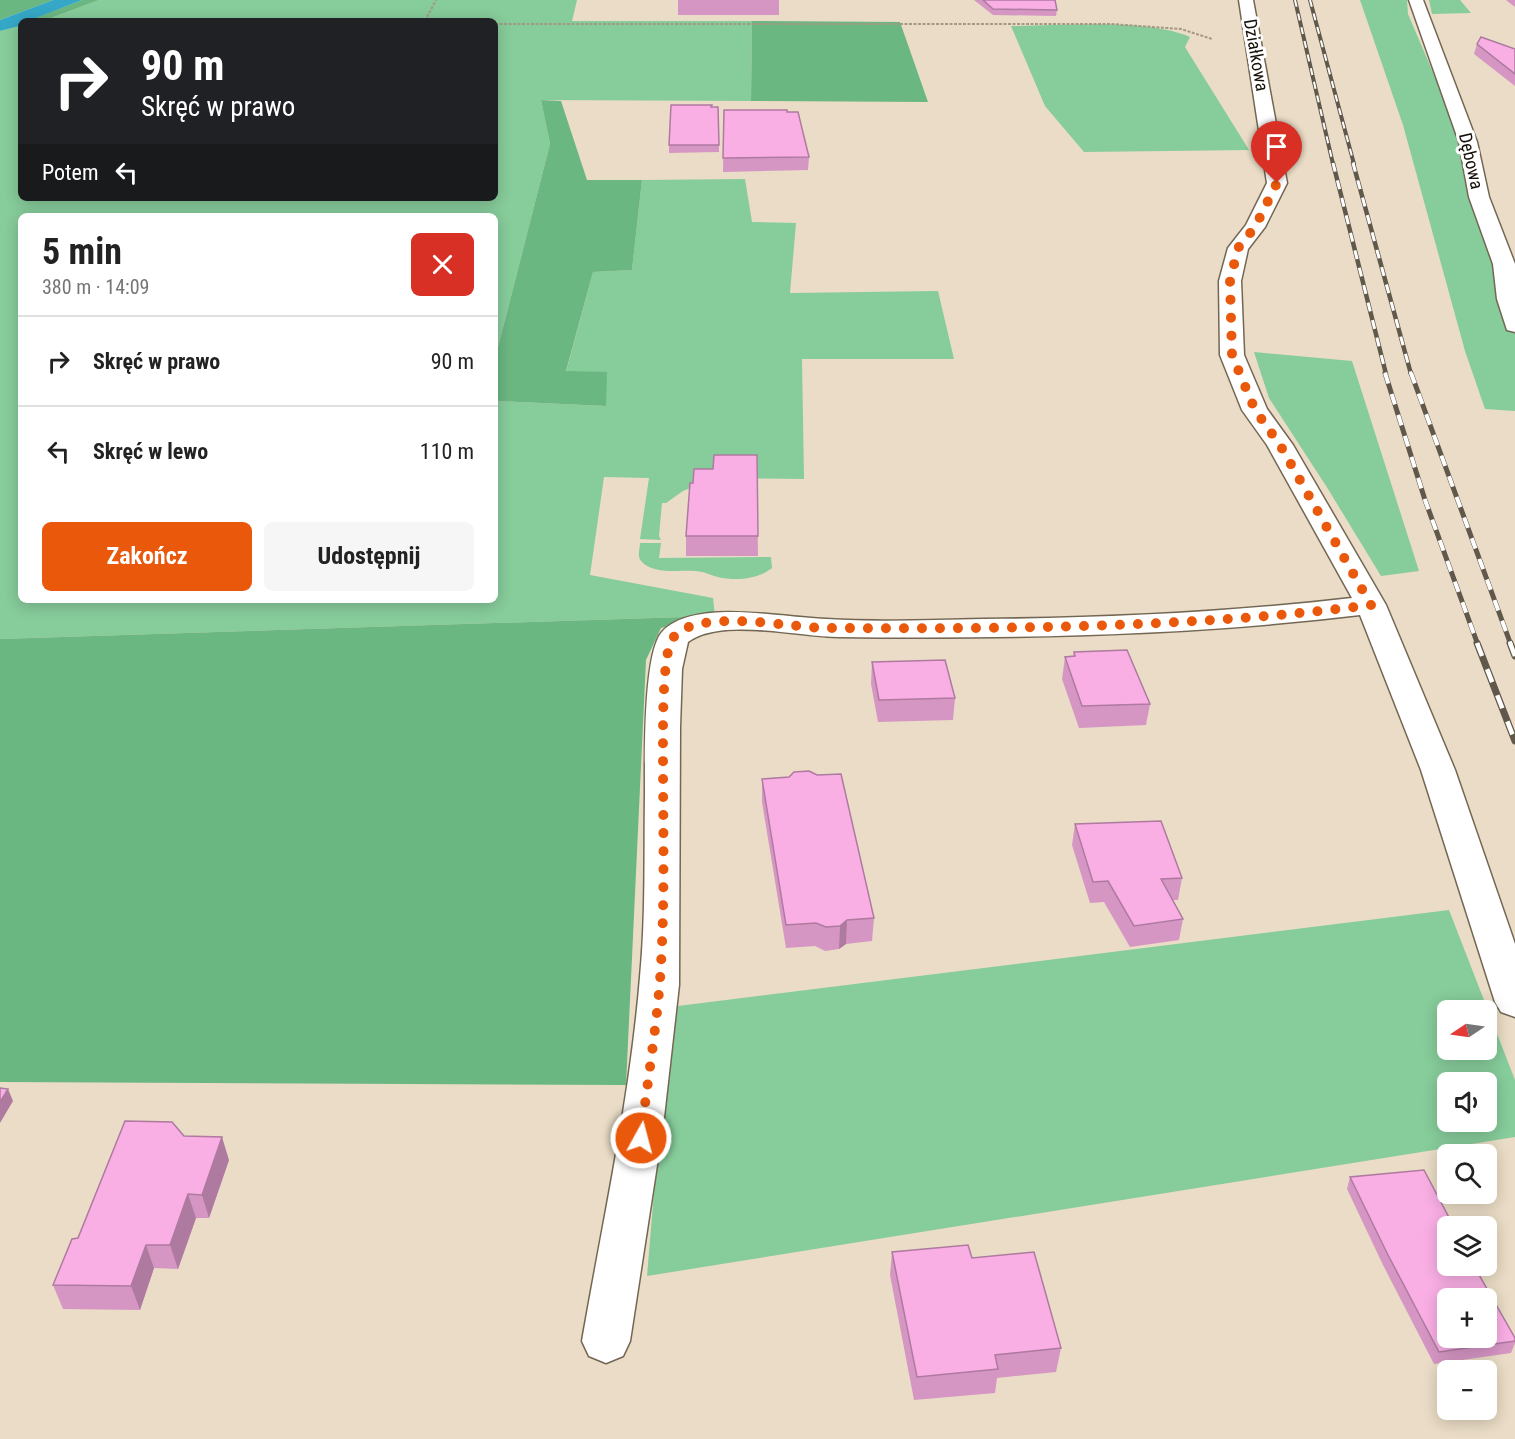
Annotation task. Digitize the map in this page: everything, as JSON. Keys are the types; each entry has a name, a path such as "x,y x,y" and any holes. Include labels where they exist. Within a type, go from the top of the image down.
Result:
{"street":[{"name":"Działkowa","path":"1246,0 1277,183 1262,214 1238,248 1230,281 1232,355 1255,410 1280,445 1371,605 1438,770 1515,1002"},
{"name":"Dębowa","path":"1416,0 1444,78 1454,97 1468,142 1479,197 1504,264 1508,299 1515,325"},
{"path":"606,1341 641,1138 661,965 663,735 667,655 673,638 694,625 722,621 822,628 1032,627 1164,623 1319,612 1371,605"}],"path":[{"path":"428,18 436,0"},
{"path":"498,24 1111,24 1181,29 1212,39"}],"green space":[{"path":"0,0 53,0 0,20"},
{"path":"82,0 99,0 51,18 35,18"},
{"path":"99,0 577,0 572,21 752,21 751,101 541,100 550,144 498,347 498,213 18,213 18,603 498,603 498,401 606,406 566,372 593,272 632,270 642,180 745,179 752,222 796,223 790,293 938,291 954,359 802,359 804,479 715,478 683,491 666,503 662,503 659,536 661,540 640,539 649,478 604,477 590,575 713,598 715,616 0,639 0,31 18,26 18,201 498,201 498,18 51,18"},
{"path":"1360,0 1407,0 1408,14 1449,110 1494,269 1515,332 1515,411 1485,409 1465,351 1403,125"},
{"path":"1429,0 1460,0 1471,13 1432,14"},
{"path":"752,21 900,22 928,102 751,101"},
{"path":"1127,25 1172,31 1190,37 1185,47 1249,150 1084,152 1045,106 1011,26"},
{"path":"541,100 561,101 587,180 642,180 632,270 593,272 566,371 607,372 606,406 498,401 498,347 550,144"},
{"path":"1254,352 1352,361 1419,571 1381,576 1269,398"},
{"path":"640,543 661,543 659,558 771,557 772,568 760,575 739,579 718,577 698,571 659,570 641,561"},
{"path":"715,616 661,628 646,660 626,1085 0,1082 0,639"},
{"path":"1449,910 1484,1000 1437,1000 1437,1060 1497,1060 1497,1034 1515,1080 1515,1137 1471,1144 1437,1144 1437,1149 647,1276 663,1085 678,1006"}],"water":[{"path":"53,0 82,0 36,18 18,18 18,26 0,31 0,20"}],"building":[{"path":"983,0 1055,0 1057,10 993,9"},
{"path":"1481,37 1515,49 1515,74 1477,44"},
{"path":"671,105 718,107 719,145 669,145"},
{"path":"724,110 798,112 809,157 723,158"},
{"path":"714,455 757,455 758,536 686,536 690,483 693,483 694,469 713,469"},
{"path":"1127,650 1150,704 1082,706 1065,657 1075,656 1074,652"},
{"path":"945,660 955,698 879,700 872,662"},
{"path":"809,771 817,775 841,774 874,918 847,920 840,926 826,927 816,923 786,925 762,779 789,777 794,772"},
{"path":"1161,821 1182,878 1161,879 1183,919 1134,926 1108,881 1093,882 1075,824"},
{"path":"0,1088 8,1089 0,1102"},
{"path":"125,1121 172,1122 184,1136 222,1137 202,1195 188,1194 170,1245 146,1245 131,1286 53,1285 72,1239 78,1238"},
{"path":"1424,1170 1437,1195 1437,1204 1442,1204 1448,1216 1437,1216 1437,1276 1480,1276 1487,1288 1437,1288 1437,1348 1467,1348 1439,1352 1350,1177"},
{"path":"968,1245 972,1258 1034,1252 1061,1348 995,1355 998,1369 917,1377 892,1252"},
{"path":"1497,1306 1515,1338 1515,1341 1497,1344"}],"railway":[{"path":"1295,0 1333,164"},
{"path":"1310,0 1354,164"},
{"path":"1333,163 1386,374"},
{"path":"1353,163 1411,374"},
{"path":"1385,373 1425,500 1478,645"},
{"path":"1411,373 1511,645"},
{"path":"1477,643 1515,741"},
{"path":"1510,643 1515,656"}],"route":[{"path":"641,1138 661,965 663,735 667,655 673,638 694,625 722,621 822,628 1032,627 1152,624 1319,612 1371,605 1280,445 1255,410 1232,355 1230,281 1238,248 1255,227 1277,183"}]}
